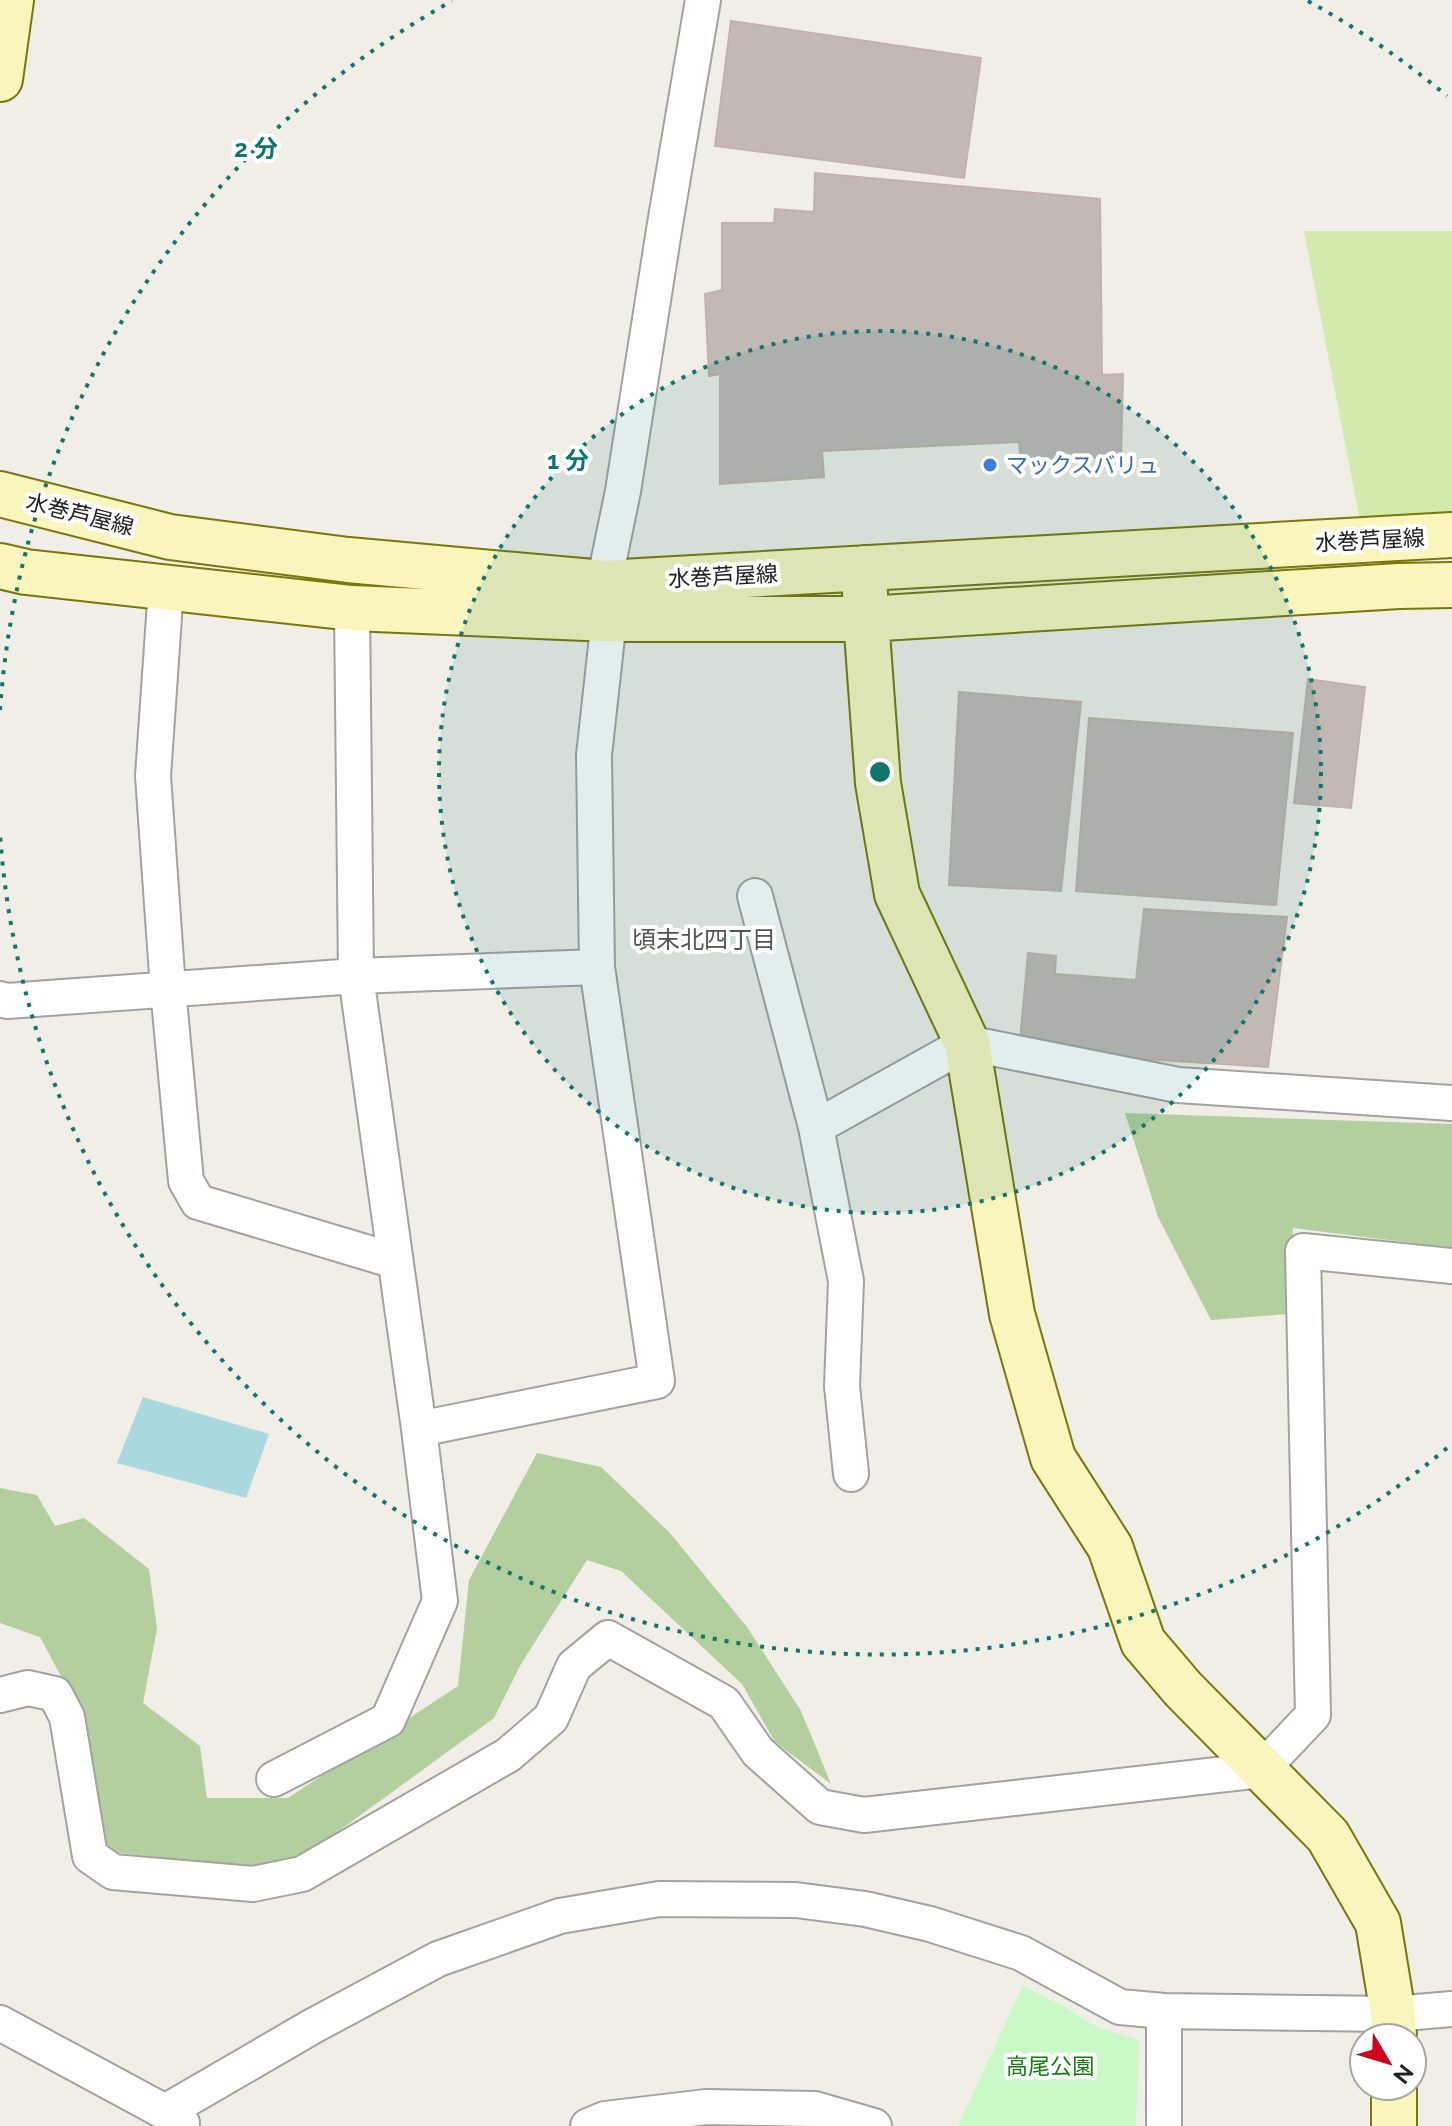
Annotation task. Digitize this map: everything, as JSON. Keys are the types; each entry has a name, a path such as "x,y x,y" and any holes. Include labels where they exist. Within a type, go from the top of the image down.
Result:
{"main road":[{"path":"0,79 11,0"},
{"name":"水巻芦屋線","path":"0,494 170,537 348,560 606,601 866,619 1452,585"},
{"name":"水巻芦屋線","path":"0,566 26,572 352,608 606,601 864,568 1452,535"},
{"path":"864,568 878,783 897,894 967,1043 1012,1314 1053,1458 1110,1547 1143,1642 1183,1689 1328,1836 1378,1923 1393,2022"},
{"path":"1394,2102 1394,2126"}],"street":[{"path":"419,1429 657,1381 597,967 594,755 606,601 703,0"},
{"path":"166,588 153,776 186,1181 198,1202 395,1261"},
{"path":"274,1779 388,1720 440,1601 356,976 352,608"},
{"path":"755,896 816,1127 846,1281 842,1386 851,1474"},
{"path":"0,999 7,1001 356,976 597,967"},
{"path":"816,1127 967,1043 1178,1085 1452,1103"},
{"path":"0,1695 28,1688 55,1694 67,1717 90,1856 113,1872 253,1884 302,1874 508,1755 551,1718 574,1666 608,1638 724,1703 758,1752 820,1807 864,1815 1261,1770 1313,1715 1303,1251 1452,1266"},
{"path":"0,2023 176,2119 313,2026 438,1959 560,1916 659,1899 796,1900 865,1909 930,1924 1021,1953 1120,2007 1348,2023"},
{"path":"1408,2022 1452,2009"},
{"path":"1164,2011 1164,2126"},
{"path":"588,2126 605,2119 706,2107 815,2109 874,2126"}],"green space":[{"path":"1304,231 1452,231 1452,533 1363,536"},
{"path":"1125,1113 1452,1124 1452,1248 1293,1228 1288,1314 1211,1320 1158,1217"},
{"path":"537,1453 601,1467 669,1532 747,1627 801,1711 831,1784 775,1742 742,1684 621,1571 587,1560 521,1664 494,1718 296,1862 251,1868 113,1852 98,1833 86,1723 40,1637 0,1623 0,1488 37,1495 55,1526 84,1518 149,1569 157,1629 143,1703 200,1746 207,1798 288,1798 458,1686 469,1580"},
{"name":"高尾公園","path":"1023,1986 1097,2027 1139,2040 1136,2126 958,2126"}],"water":[{"path":"143,1397 269,1434 246,1498 117,1463"}],"building":[{"path":"731,21 981,58 964,178 715,146"},
{"path":"815,173 1100,199 1102,375 1123,374 1121,456 1021,461 1019,442 822,451 824,477 720,484 720,374 709,376 705,294 722,290 722,223 774,223 775,209 814,212"},
{"path":"1308,679 1365,687 1351,808 1294,803"},
{"path":"959,692 1081,702 1061,891 949,885"},
{"path":"1089,718 1293,733 1276,905 1076,891"},
{"path":"1144,909 1287,917 1268,1067 1019,1051 1028,953 1056,956 1055,974 1136,980"}],"place":[{"name":"マックスバリュ","path":"990,465"}],"district":[{"name":"頃末北四丁目","path":"704,939"}]}
